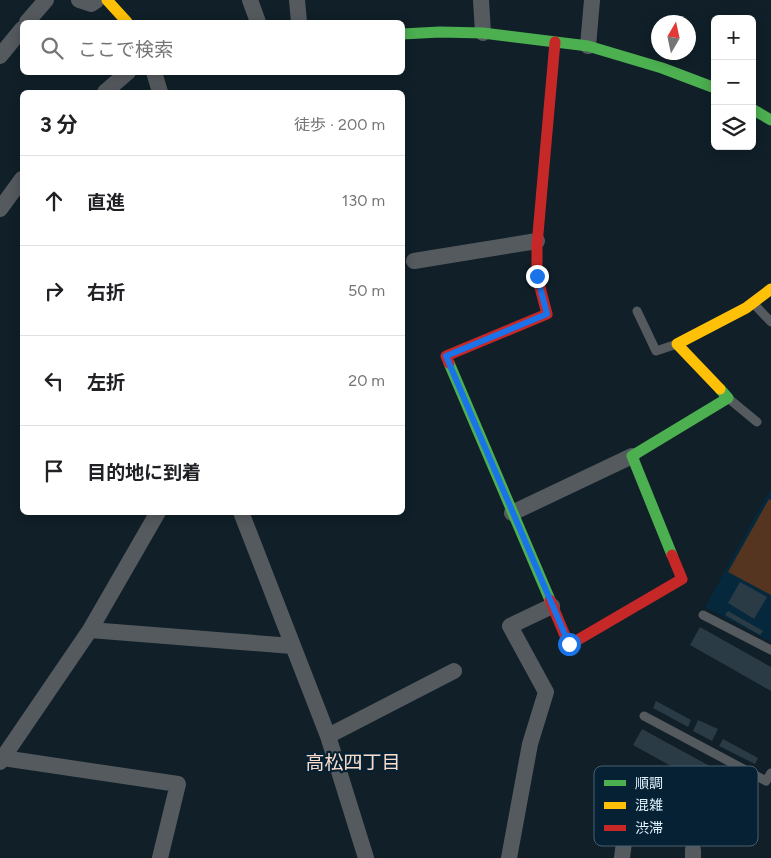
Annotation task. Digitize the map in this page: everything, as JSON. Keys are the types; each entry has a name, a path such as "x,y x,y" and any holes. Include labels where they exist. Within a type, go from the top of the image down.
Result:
{"street":[{"path":"29,20 46,0"},
{"path":"79,0 91,4 97,0"},
{"path":"108,0 126,20"},
{"path":"250,0 257,20"},
{"path":"297,0 299,20"},
{"path":"481,0 484,33"},
{"path":"588,46 592,0"},
{"path":"0,56 20,31"},
{"path":"405,34 484,33 588,46 662,68 711,86"},
{"path":"555,42 537,241 537,276 547,314 446,356 569,644 682,579 632,456"},
{"path":"107,90 125,75"},
{"path":"155,75 159,90"},
{"path":"756,111 771,120"},
{"path":"0,209 20,182"},
{"path":"414,261 537,241"},
{"path":"512,514 632,456 728,398 677,344 746,308 771,289"},
{"path":"156,515 90,630 1,760 178,784 160,858"},
{"path":"242,515 328,736 366,858"},
{"path":"509,858 530,744 546,692 510,626 552,606"},
{"path":"90,630 292,646"},
{"path":"328,736 454,670"}],"lane":[{"path":"753,303 771,322"},
{"path":"637,311 656,351 677,344"},
{"path":"728,398 757,422"},
{"path":"702,615 771,650"},
{"path":"644,716 738,766"},
{"path":"758,777 766,781 771,772"}],"shaded area":[{"path":"771,488 771,642 705,607"},
{"path":"769,499 771,500 771,595 728,572"}],"building":[{"path":"740,582 767,597 754,619 728,603"},
{"path":"728,611 763,631 760,635 725,615"},
{"path":"700,627 771,667 771,691 690,645"},
{"path":"656,701 691,720 688,727 653,708"},
{"path":"698,720 718,729 712,741 693,731"},
{"path":"642,729 710,766 671,766 633,745"},
{"path":"723,739 758,758 755,764 719,746"}],"traffic: fast":[{"path":"405,34 483,33 588,46 662,68 711,86"},
{"path":"756,111 771,120"},
{"path":"449,363 550,600"},
{"path":"672,555 632,456 728,398 720,389"}],"traffic: slow":[{"path":"107,0 125,20"},
{"path":"720,389 677,344 746,308 771,289"}],"traffic: jam":[{"path":"449,363 446,356 547,314 537,276 537,245 555,42"},
{"path":"550,600 569,645 682,579 672,555"}],"district":[{"name":"高松四丁目","path":"353,762"}],"route":[{"path":"537,276 547,314 446,356 569,644"}]}
